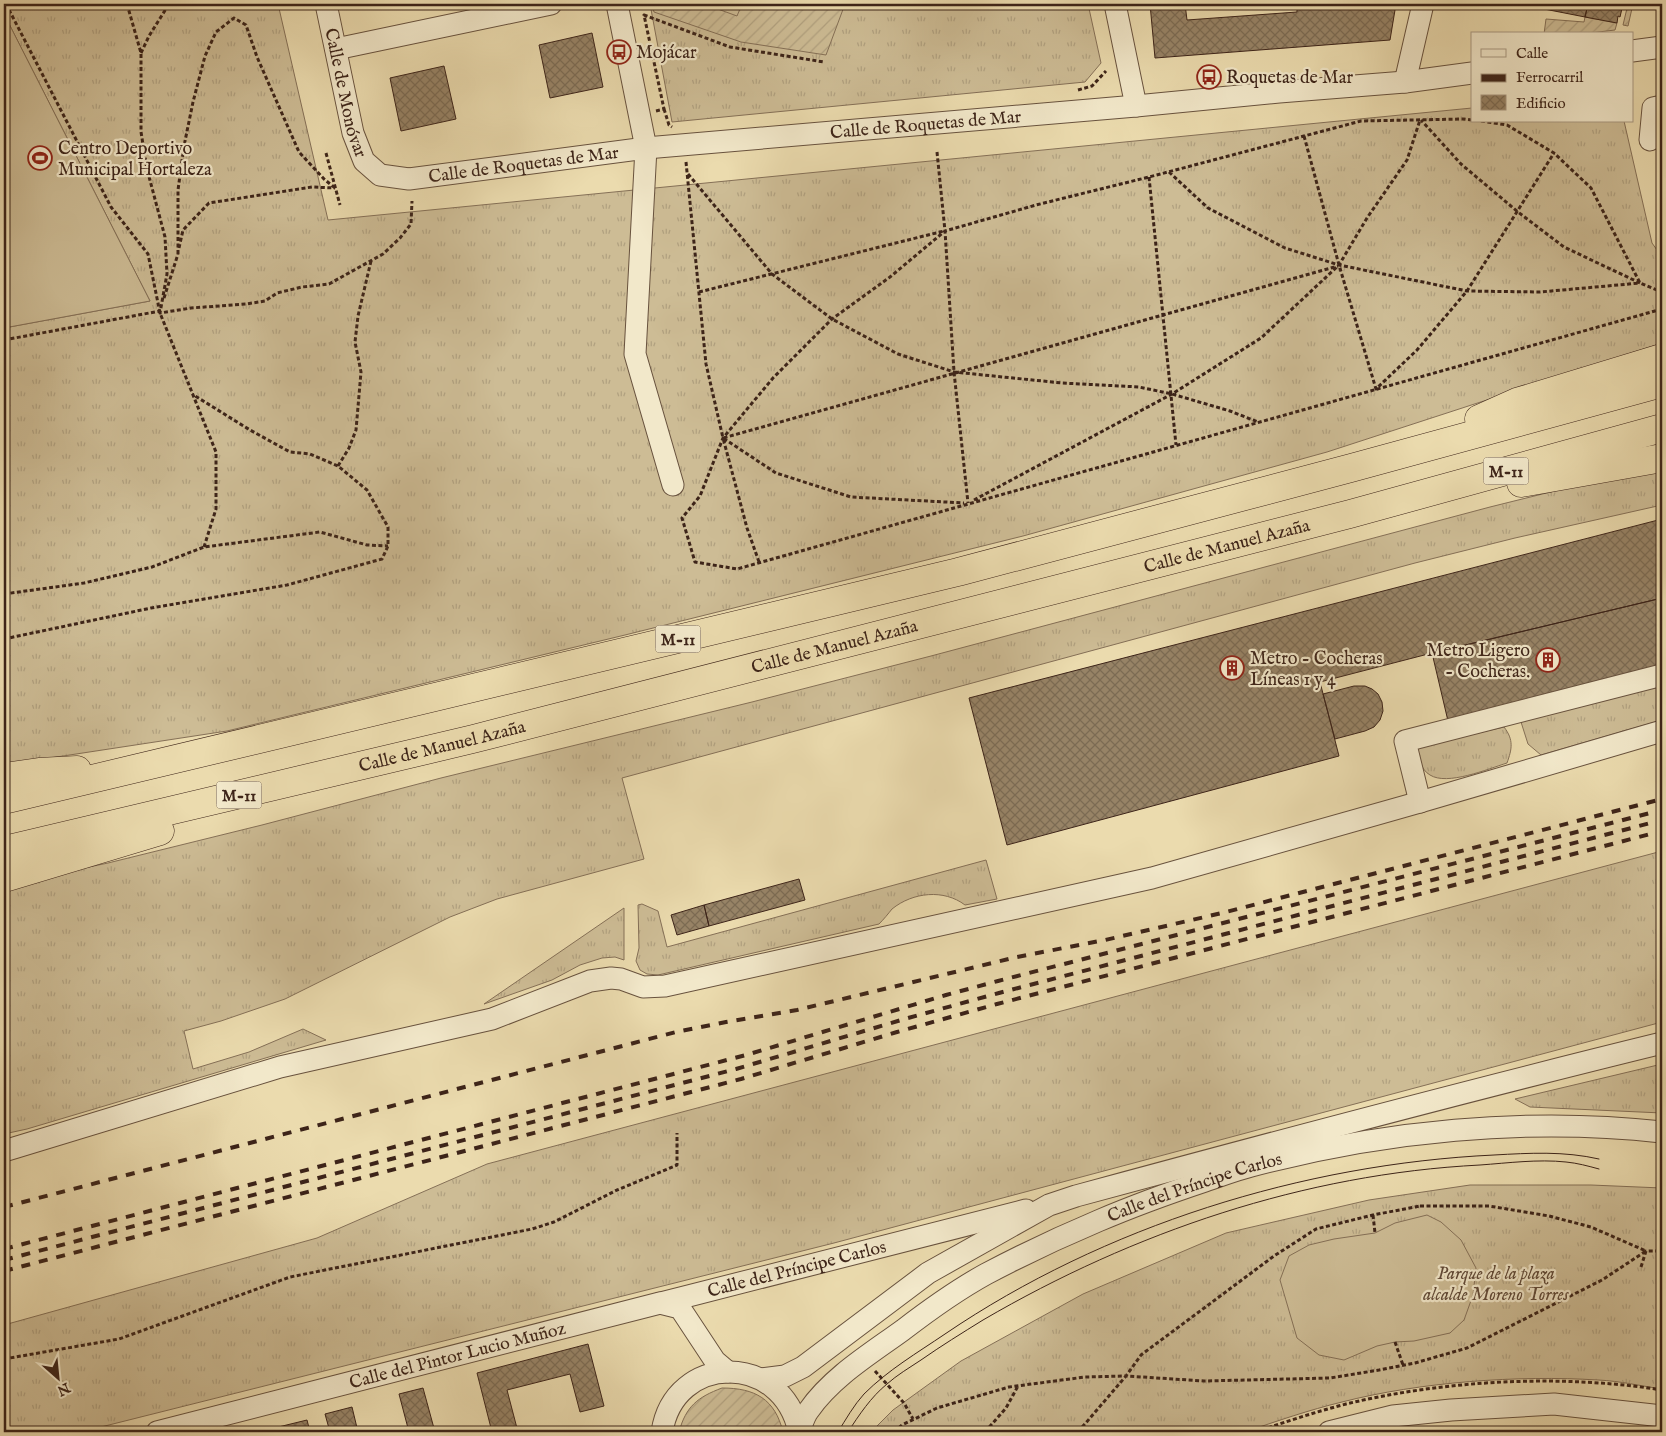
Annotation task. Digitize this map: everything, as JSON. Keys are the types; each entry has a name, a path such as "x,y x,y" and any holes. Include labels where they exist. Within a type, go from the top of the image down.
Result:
{"highway":[{"path":"1396,456 1517,402 1662,358"},
{"name":"M-11","path":"4,800 958,572 1396,456 1662,383"},
{"name":"Calle de Manuel Azaña","path":"4,850 473,739 1350,514 1662,428"},
{"path":"1350,514 1662,458"},
{"path":"4,878 473,739"},
{"path":"4,778 39,772 136,768"}],"street":[{"name":"Calle de Monóvar","path":"326,4 353,133 364,160 380,175"},
{"path":"336,49 551,4"},
{"path":"617,4 646,148 634,354 673,484"},
{"path":"1115,4 1136,106"},
{"path":"1405,82 1423,4"},
{"path":"1634,51 1662,45"},
{"name":"Calle de Roquetas de Mar","path":"380,175 409,179 684,144 1405,82 1471,73"},
{"path":"1650,140 1653,108 1662,106"},
{"path":"1420,802 1405,741 1662,675"},
{"path":"4,1151 280,1067 492,1019 590,981 611,978 643,987 665,986 1152,878 1662,731"},
{"name":"Calle del Príncipe Carlos","path":"761,1379 785,1376 803,1367 928,1273 1049,1206 1076,1196 1295,1136 1662,1043"},
{"name":"Calle del Príncipe Carlos","path":"799,1432 807,1412 823,1392 852,1367 937,1305 984,1275 1057,1239 1146,1201 1249,1167 1333,1147 1392,1137 1488,1128 1592,1128 1662,1132"},
{"name":"Calle del Príncipe Carlos","path":"660,1303 1020,1211 1049,1206"},
{"path":"660,1303 680,1308 711,1356 728,1372"},
{"name":"Calle del Pintor Lucio Muñoz","path":"157,1432 660,1303"},
{"path":"662,1432 666,1417 680,1394 701,1378 728,1372 750,1375 772,1386 790,1406 799,1432"},
{"path":"1330,1432 1393,1416 1451,1410 1554,1404 1662,1416"}],"path":[{"path":"6,4 111,207 148,254 160,312 216,452 216,509 204,547"},
{"path":"128,4 140,53 141,132 147,169 165,238 167,274 160,312"},
{"path":"140,53 169,4"},
{"path":"639,114 664,109 644,15 730,47 824,62"},
{"path":"178,254 178,190 193,102 205,56 216,32 234,18 246,25 257,57 299,152 335,188"},
{"path":"1420,120 1460,164 1564,247 1662,292"},
{"path":"723,438 776,473 851,496 968,503 1172,394 1261,338 1339,265 1367,218 1407,160 1420,120"},
{"path":"699,292 945,231 1036,205 1148,178 1361,121 1471,120"},
{"path":"1488,122 1507,125 1554,153 1591,188 1640,283"},
{"path":"1304,136 1339,265 1376,389"},
{"path":"684,144 706,364 747,528 759,562"},
{"path":"937,152 945,231 954,372 968,503"},
{"path":"326,153 340,205"},
{"path":"1376,389 1416,350 1467,291 1554,153"},
{"path":"1169,172 1208,208 1285,248 1339,265 1467,291 1540,292 1640,283"},
{"path":"687,174 772,274 832,319 898,354 954,372 1062,383 1139,387 1172,394 1230,411 1259,422"},
{"path":"1148,178 1176,445"},
{"path":"160,312 178,254 183,230 209,203 312,187 335,188"},
{"path":"4,340 160,312 246,304 266,300 278,293 302,287 329,284 383,254 400,238 411,224 412,201"},
{"path":"945,231 890,277 832,319 773,378 723,438 700,496 682,518 695,562 737,569 1662,310"},
{"path":"338,466 349,448 356,430 361,372 355,342 358,316 372,261"},
{"path":"723,438 1339,265"},
{"path":"4,639 151,608 288,585 382,558 388,546 388,527 367,490 338,466 310,454 290,452 192,394"},
{"path":"4,594 84,583 152,567 204,547 320,532 367,545 388,546"},
{"path":"4,1359 119,1339 290,1277 532,1229 554,1222 617,1190 677,1165 677,1133"},
{"path":"1078,1432 1142,1355 1274,1256 1316,1229 1420,1206 1489,1206 1550,1216 1591,1227 1646,1251 1662,1251"},
{"path":"1374,1215 1375,1233"},
{"path":"1641,1267 1646,1251"},
{"path":"894,1432 902,1424 937,1408 1009,1387 1084,1377 1126,1376 1204,1381 1330,1378 1402,1365 1468,1348 1602,1280 1646,1251"},
{"path":"1395,1342 1402,1365"},
{"path":"852,1367 862,1381 875,1371 904,1403 913,1420"},
{"path":"985,1432 1006,1408 1019,1386"}],"green space":[{"path":"4,4 278,4 328,220 1471,108 1471,122 1624,122 1652,243 1662,257 1662,343 1327,452 1023,536 227,731 4,765 4,328 150,301 4,14"},
{"path":"650,4 1088,4 1101,63 1085,82 672,122"},
{"path":"652,4 704,4 737,16 742,4 845,4 826,55 741,42 654,12"},
{"path":"1628,4 1633,4 1628,26 1623,25"},
{"name":"Centro Deportivo Municipal Hortaleza","path":"4,14 150,301 4,328"},
{"path":"1585,17 1617,23 1615,30 1598,32 1544,32 1546,19 1584,22"},
{"path":"1662,468 1662,505 1415,563 622,778 644,859 497,899 450,917 285,999 221,1021 184,1031 193,1069 249,1052 303,1029 326,1040 27,1129 4,1134 4,890 51,875 262,825 441,778 931,656 1490,507 1615,476"},
{"path":"1662,684 1662,720 1541,755 1528,744 1521,722"},
{"path":"1504,727 1511,740 1507,763 1457,778 1447,779 1430,775 1420,763 1416,747"},
{"path":"1662,851 1662,1022 834,1243 81,1432 4,1432 4,1325 317,1238 487,1164"},
{"path":"986,860 997,899 965,905 948,896 919,896 900,903 879,924 658,975 647,974 640,970 636,961 639,948 638,905 642,904 658,911 667,947"},
{"path":"624,908 624,960 615,957 602,958 580,965 552,980 484,1004"},
{"path":"1662,1064 1662,1113 1530,1107 1515,1099"},
{"name":"Parque de la plaza alcalde Moreno Torres","path":"1470,1185 1591,1185 1662,1188 1662,1389 1614,1381 1567,1379 1502,1379 1436,1385 1404,1389 1342,1402 1245,1432 871,1432 893,1410 961,1361 1083,1294 1226,1233 1369,1200"},
{"path":"1427,1215 1441,1222 1461,1240 1476,1268 1473,1295 1464,1320 1450,1333 1414,1341 1395,1342 1377,1346 1344,1360 1319,1355 1297,1338 1280,1280 1289,1256 1309,1245 1375,1233 1395,1223"},
{"path":"722,1388 744,1390 762,1398 775,1411 783,1432 679,1432 689,1409 706,1395"}],"building":[{"path":"386,4 411,4 387,9"},
{"path":"1150,4 1185,4 1187,20 1297,12 1297,4 1396,4 1390,40 1155,58"},
{"path":"1481,4 1493,4 1492,9 1481,7"},
{"path":"1535,4 1588,4 1585,17 1534,7"},
{"path":"1588,4 1623,4 1617,23 1585,17"},
{"path":"592,33 603,87 550,98 539,45"},
{"path":"444,66 456,119 401,131 390,78"},
{"path":"1662,186 1662,200 1660,199 1657,187"},
{"name":"Metro - Cocheras Líneas 1 y 4","path":"1662,519 1662,598 1320,682 1339,756 1007,845 969,698"},
{"name":"Metro Ligero - Cocheras.","path":"1662,598 1662,667 1448,721 1432,653"},
{"path":"1354,686 1365,686 1378,694 1382,702 1383,711 1380,720 1374,727 1365,731 1335,739 1323,694"},
{"path":"799,879 805,900 709,926 704,905"},
{"path":"704,905 709,926 677,935 671,915"},
{"path":"588,1344 604,1406 580,1412 570,1374 507,1390 518,1432 492,1432 477,1373"},
{"path":"423,1388 435,1432 409,1432 399,1394"},
{"path":"352,1407 358,1432 330,1432 325,1414"},
{"path":"307,1420 310,1432 258,1432"}],"tram line":[{"path":"838,1432 860,1398 873,1385 903,1362 1006,1296 1071,1262 1138,1232 1208,1207 1278,1187 1350,1172 1422,1161 1494,1155 1534,1153 1586,1156 1599,1159"},
{"path":"848,1432 881,1389 903,1372 983,1320 1040,1288 1100,1260 1160,1235 1222,1213 1285,1195 1349,1181 1414,1171 1512,1162 1545,1161 1570,1162 1599,1169"}],"railway":[{"path":"4,1207 676,1032 797,1010 1017,957 1105,940 1222,913 1662,799"},
{"path":"4,1249 746,1055 998,981 1662,810"},
{"path":"4,1260 736,1069 999,993 1662,820"},
{"path":"4,1271 741,1079 997,1004 1662,831"}],"place":[{"name":"Mojácar","path":"619,52"},
{"name":"Roquetas de Mar","path":"1209,77"},
{"name":"Centro Deportivo Municipal Hortaleza","path":"40,158"},
{"name":"Metro Ligero - Cocheras.","path":"1548,660"},
{"name":"Metro - Cocheras Líneas 1 y 4","path":"1232,668"}]}
